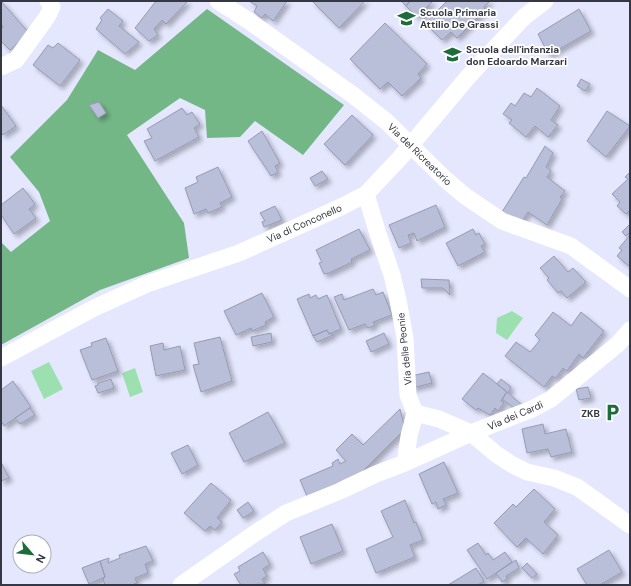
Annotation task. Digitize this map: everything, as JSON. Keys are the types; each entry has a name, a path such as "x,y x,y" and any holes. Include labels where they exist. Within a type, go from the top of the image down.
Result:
{"street":[{"path":"1,67 16,60 28,44 47,17 52,7 48,1"},
{"name":"Via del Ricreatorio","path":"218,1 249,21 353,95 387,122 445,179 465,196 502,222 571,246 630,289"},
{"name":"Via di Conconello","path":"1,358 94,308 147,284 239,253 366,194 411,145 468,77 524,17 545,1"},
{"name":"Via delle Peonie","path":"366,194 392,275 398,300 404,338 408,395 415,413"},
{"name":"Via dei Cardi","path":"182,585 286,513 405,463 471,433 532,409 551,399 618,344 630,330"},
{"path":"405,463 409,436 415,413 439,418 471,433 496,454 511,464 527,472 554,478 577,487 630,525"}],"shaded area":[{"path":"207,9 344,105 303,155 255,121 240,137 207,138 205,110 180,98 127,135 184,223 189,258 100,290 1,345 1,242 11,252 50,221 39,192 10,157 67,100 98,50 135,70"},
{"path":"512,311 523,318 507,340 496,333 497,318"},
{"path":"49,362 63,389 44,399 31,371"},
{"path":"135,368 143,392 130,397 122,373"}],"building":[{"path":"1,1 29,33 10,50 1,41 1,29 3,27 1,24"},
{"path":"156,1 187,2 166,24 162,20 154,29 158,35 149,41 135,28"},
{"path":"249,1 287,1 273,21 265,14 262,18 254,12 257,6"},
{"path":"312,1 365,1 339,28"},
{"path":"401,1 410,1 406,6"},
{"path":"410,1 433,1 417,17 406,6"},
{"path":"447,1 490,1 484,7 485,10 457,38 451,32 442,40 422,20 439,9"},
{"path":"108,9 123,21 119,26 139,42 125,54 96,29 102,20 100,18"},
{"path":"579,9 591,31 549,55 538,34"},
{"path":"385,23 427,64 418,74 421,78 402,96 388,82 380,89 350,59"},
{"path":"58,43 80,60 60,86 33,65 48,45 53,48"},
{"path":"581,79 590,84 585,91 577,86"},
{"path":"537,88 560,106 551,120 558,125 548,137 535,126 526,137 509,123 512,120 503,114 511,103 515,106 524,93 531,97"},
{"path":"99,102 106,113 98,118 89,105"},
{"path":"1,105 16,126 3,135 1,132"},
{"path":"182,108 187,115 192,112 200,124 194,128 199,137 155,161 144,141 152,138 147,129"},
{"path":"607,111 630,126 606,157 587,141"},
{"path":"352,115 373,135 345,165 324,144"},
{"path":"262,131 280,163 275,166 278,172 271,176 248,141"},
{"path":"545,146 553,153 546,167 551,171 547,177 565,191 560,197 562,199 547,225 528,212 522,221 502,212 524,177 526,178"},
{"path":"218,167 232,197 220,203 222,207 208,213 206,209 194,214 185,188 198,182 196,177"},
{"path":"322,171 328,179 315,186 310,178"},
{"path":"630,172 630,212 629,211 626,214 617,206 620,202 612,194 628,179 625,177"},
{"path":"23,188 35,204 29,209 36,218 14,234 1,215 1,205"},
{"path":"436,205 445,227 417,241 414,233 408,235 411,243 399,248 389,225"},
{"path":"275,206 282,220 264,227 262,222 265,221 260,213"},
{"path":"630,224 630,232 626,236 622,232"},
{"path":"359,229 370,250 351,259 352,262 324,274 319,263 322,262 316,250"},
{"path":"473,229 476,235 479,233 485,244 481,246 485,252 458,266 446,243"},
{"path":"630,235 630,267 617,256 622,250 619,248"},
{"path":"554,256 568,272 573,268 586,282 567,298 561,291 558,293 547,280 549,278 540,268"},
{"path":"421,279 449,280 450,295 443,288 422,288"},
{"path":"373,289 376,295 383,292 392,315 373,322 375,325 368,328 365,324 349,330 334,297 342,294 344,300"},
{"path":"262,293 274,317 265,322 266,325 252,331 251,328 236,335 224,311"},
{"path":"309,294 310,298 316,295 318,299 327,295 341,329 329,334 327,330 313,336 297,299"},
{"path":"553,312 571,326 581,312 604,331 583,358 579,354 567,371 563,368 556,378 552,376 544,387 505,356 516,342 530,352 540,340 535,335"},
{"path":"327,330 329,334 331,333 333,335 317,342 313,336"},
{"path":"271,333 272,342 253,346 251,337"},
{"path":"384,333 389,344 371,352 366,341"},
{"path":"220,337 232,381 201,392 193,365 199,364 194,343"},
{"path":"106,338 118,371 92,380 80,350 92,346 91,343"},
{"path":"163,343 164,350 180,346 185,370 156,376 150,346"},
{"path":"429,372 432,383 412,388 411,376"},
{"path":"483,373 507,392 501,401 504,403 498,411 495,408 490,415 478,408 476,410 462,399"},
{"path":"111,379 114,388 98,393 95,386 98,385 98,383"},
{"path":"501,379 511,387 508,393 522,405 514,408 502,399 507,392 497,384"},
{"path":"13,381 31,407 4,426 1,421 1,390"},
{"path":"588,387 591,398 579,400 576,389"},
{"path":"30,408 35,415 20,424 15,418"},
{"path":"400,409 405,429 360,474 307,496 300,480 333,466 332,463 338,459 340,464 346,461 336,450 352,434 363,445"},
{"path":"268,412 285,443 244,462 229,433"},
{"path":"543,424 545,434 566,429 572,452 551,457 548,449 527,453 522,429"},
{"path":"188,445 198,465 182,474 171,453"},
{"path":"1,462 9,478 1,481"},
{"path":"444,462 458,493 443,499 446,505 438,509 436,502 432,504 419,474"},
{"path":"211,483 231,500 217,518 222,522 215,530 210,526 205,531 184,513"},
{"path":"534,489 555,509 544,522 558,535 543,554 526,538 517,547 494,523 513,504 516,507"},
{"path":"405,500 414,523 416,522 423,540 410,545 415,557 376,573 366,549 393,537 381,511"},
{"path":"248,502 254,511 243,518 237,510"},
{"path":"332,524 343,551 311,564 300,537"},
{"path":"478,543 486,555 488,553 493,560 505,552 512,562 487,579 467,550"},
{"path":"146,546 153,561 145,564 148,573 135,578 137,583 132,585 105,585 103,579 105,577 100,561 109,558 108,563 120,558 119,555"},
{"path":"609,550 622,572 600,585 587,585 577,569"},
{"path":"263,552 270,564 263,569 267,576 262,579 265,584 241,585 234,574 240,571 238,567"},
{"path":"516,560 519,568 506,576 507,579 502,582 496,573"},
{"path":"100,561 105,577 89,584 82,568"},
{"path":"527,563 537,574 532,578 522,568"},
{"path":"476,568 484,581 478,585 448,585"}],"place":[{"name":"Scuola Primaria Attilio De Grassi","path":"407,18"},
{"name":"Scuola dell'infanzia don Edoardo Marzari","path":"453,55"},
{"name":"ZKB","path":"613,413"}]}
